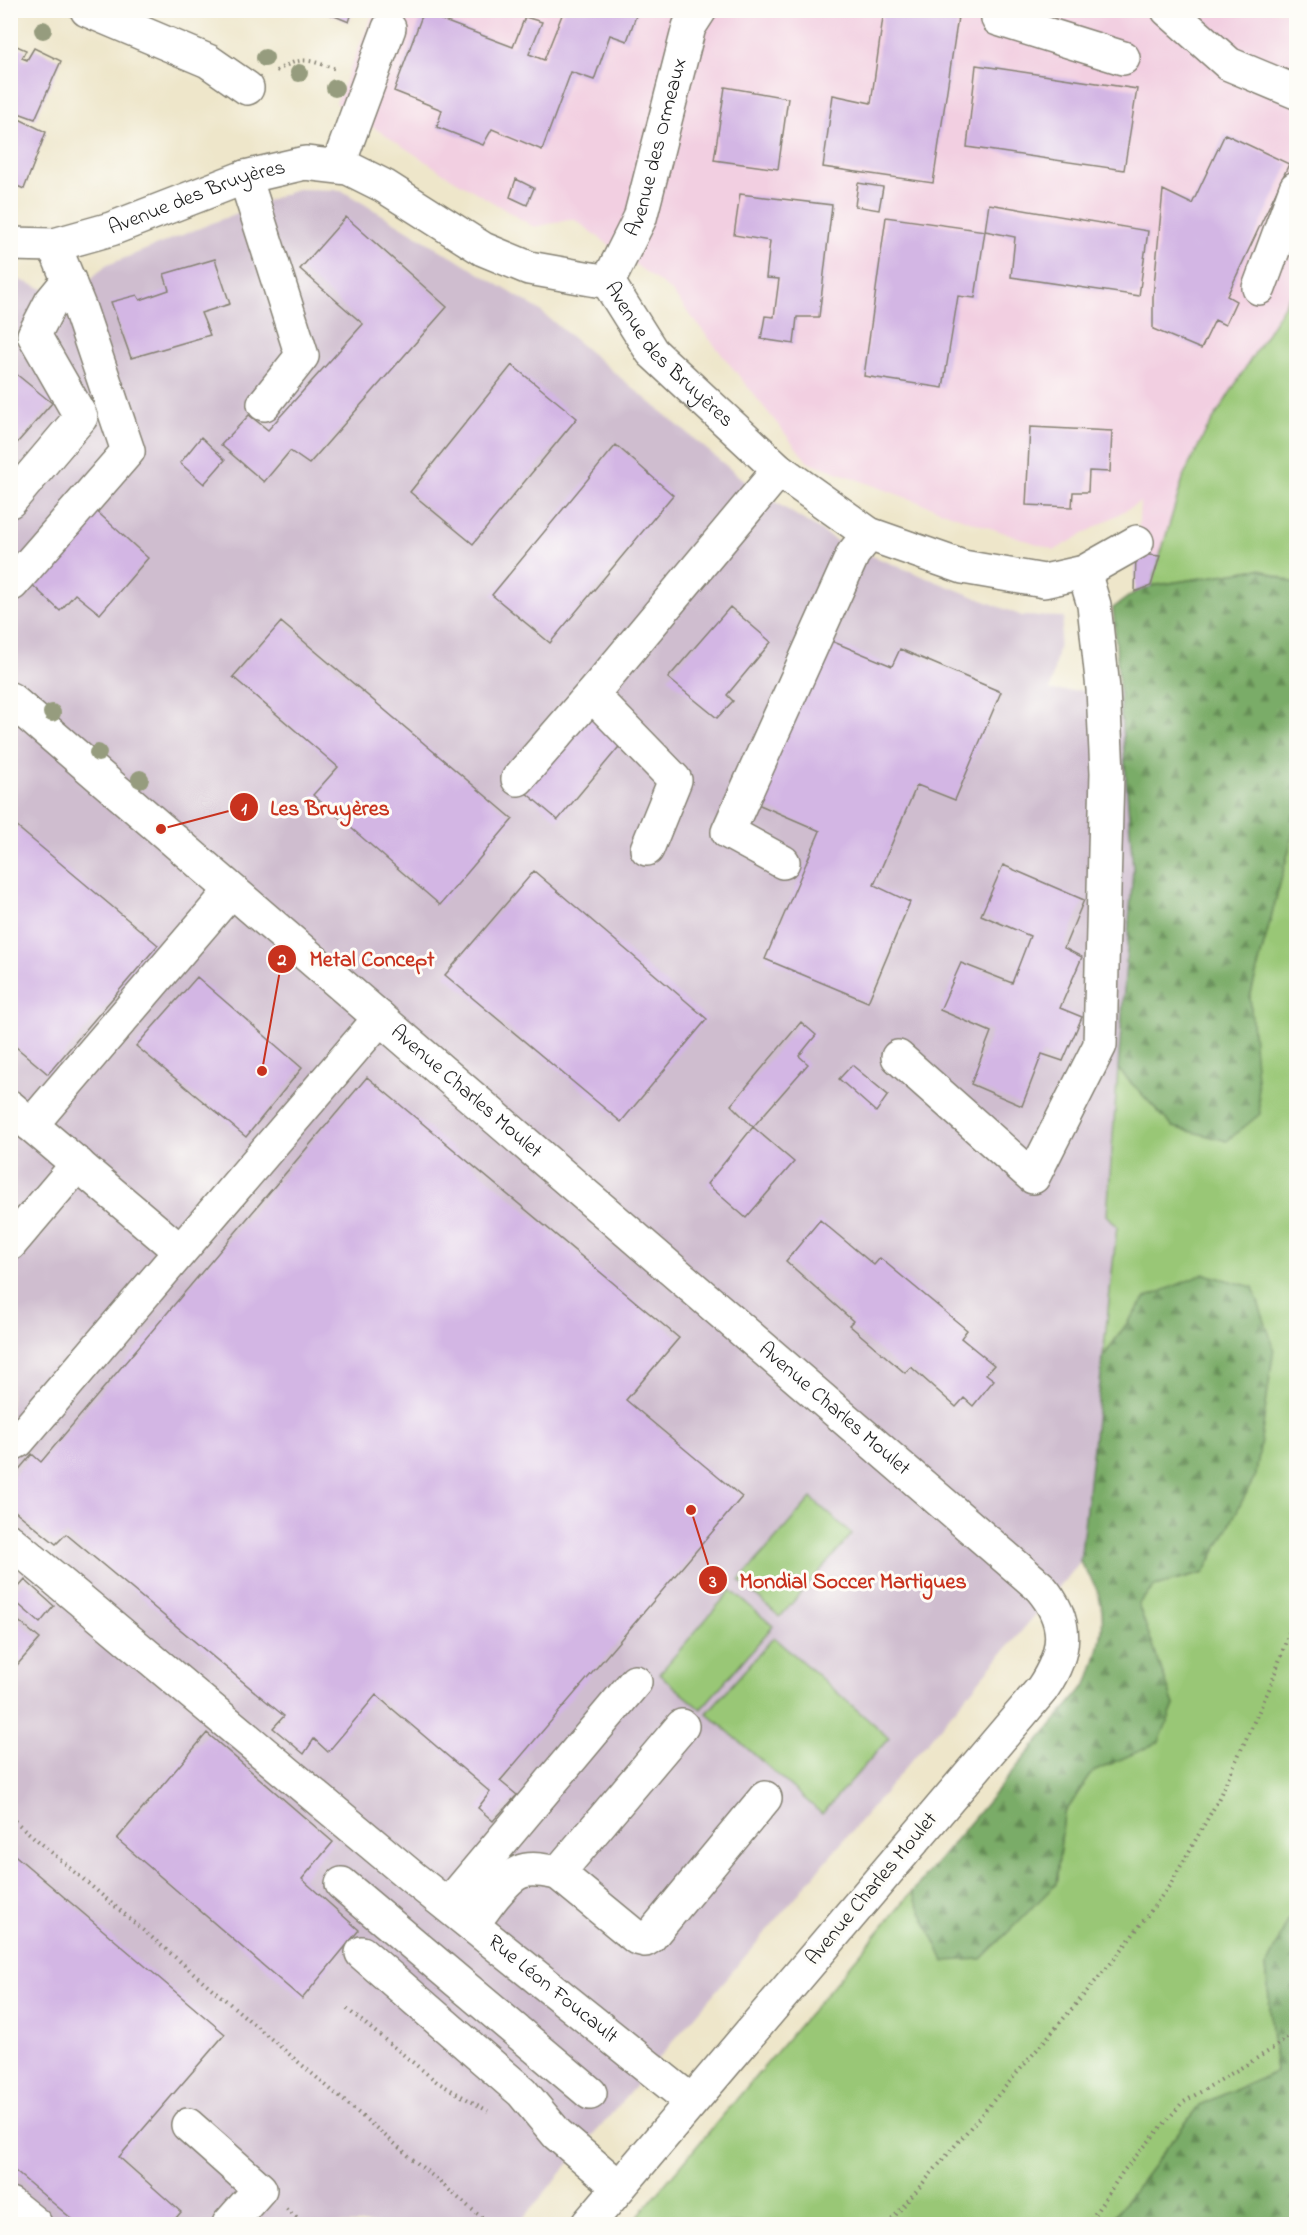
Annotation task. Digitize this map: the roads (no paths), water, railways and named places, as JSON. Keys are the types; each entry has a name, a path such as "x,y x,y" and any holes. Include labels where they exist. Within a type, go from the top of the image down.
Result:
{"street":[{"path":"87,10 208,61 247,88"},
{"name":"Avenue des Ormeaux","path":"608,282 640,218 688,27 700,10"},
{"path":"999,10 998,19 1123,58"},
{"path":"1168,10 1229,64 1296,92"},
{"path":"338,166 389,28"},
{"name":"Avenue des Bruyères","path":"10,244 54,245 111,229 245,177 305,163 348,168 384,186 483,249 501,257 529,268 608,282 652,352 779,470 869,534 963,567 1044,580 1084,572 1137,542"},
{"path":"245,177 302,356 264,404"},
{"path":"1259,288 1296,188"},
{"path":"12,584 128,451 69,280 54,245"},
{"path":"10,501 81,417 34,335 51,302 69,280"},
{"path":"518,779 592,695 779,470"},
{"path":"783,862 728,832 854,554 869,534"},
{"path":"898,1057 1033,1177 1100,1045 1107,773 1103,689 1095,616 1084,572"},
{"path":"592,695 675,780 647,849"},
{"name":"Avenue Charles Moulet","path":"10,699 1040,1587 1052,1601 1060,1619 1060,1656 1042,1689 588,2224"},
{"path":"180,1251 21,1116 231,891"},
{"path":"10,1445 18,1441 380,1018"},
{"path":"10,1244 78,1164"},
{"name":"Rue Léon Foucault","path":"10,1541 412,1877 691,2101"},
{"path":"456,1980 470,1923 635,1682"},
{"path":"558,1873 682,1726"},
{"path":"470,1923 509,1879 522,1871 538,1870 558,1873 638,1938 645,1940 650,1937 765,1798"},
{"path":"342,1884 590,2093"},
{"path":"362,1953 522,2092 557,2134 619,2187"},
{"path":"188,2125 260,2188 229,2224"},
{"path":"10,2204 35,2224"}],"place":[{"name":"Les Bruyères","path":"161,829"},
{"name":"Metal Concept","path":"262,1071"},
{"name":"Mondial Soccer Martigues","path":"691,1510"}]}
